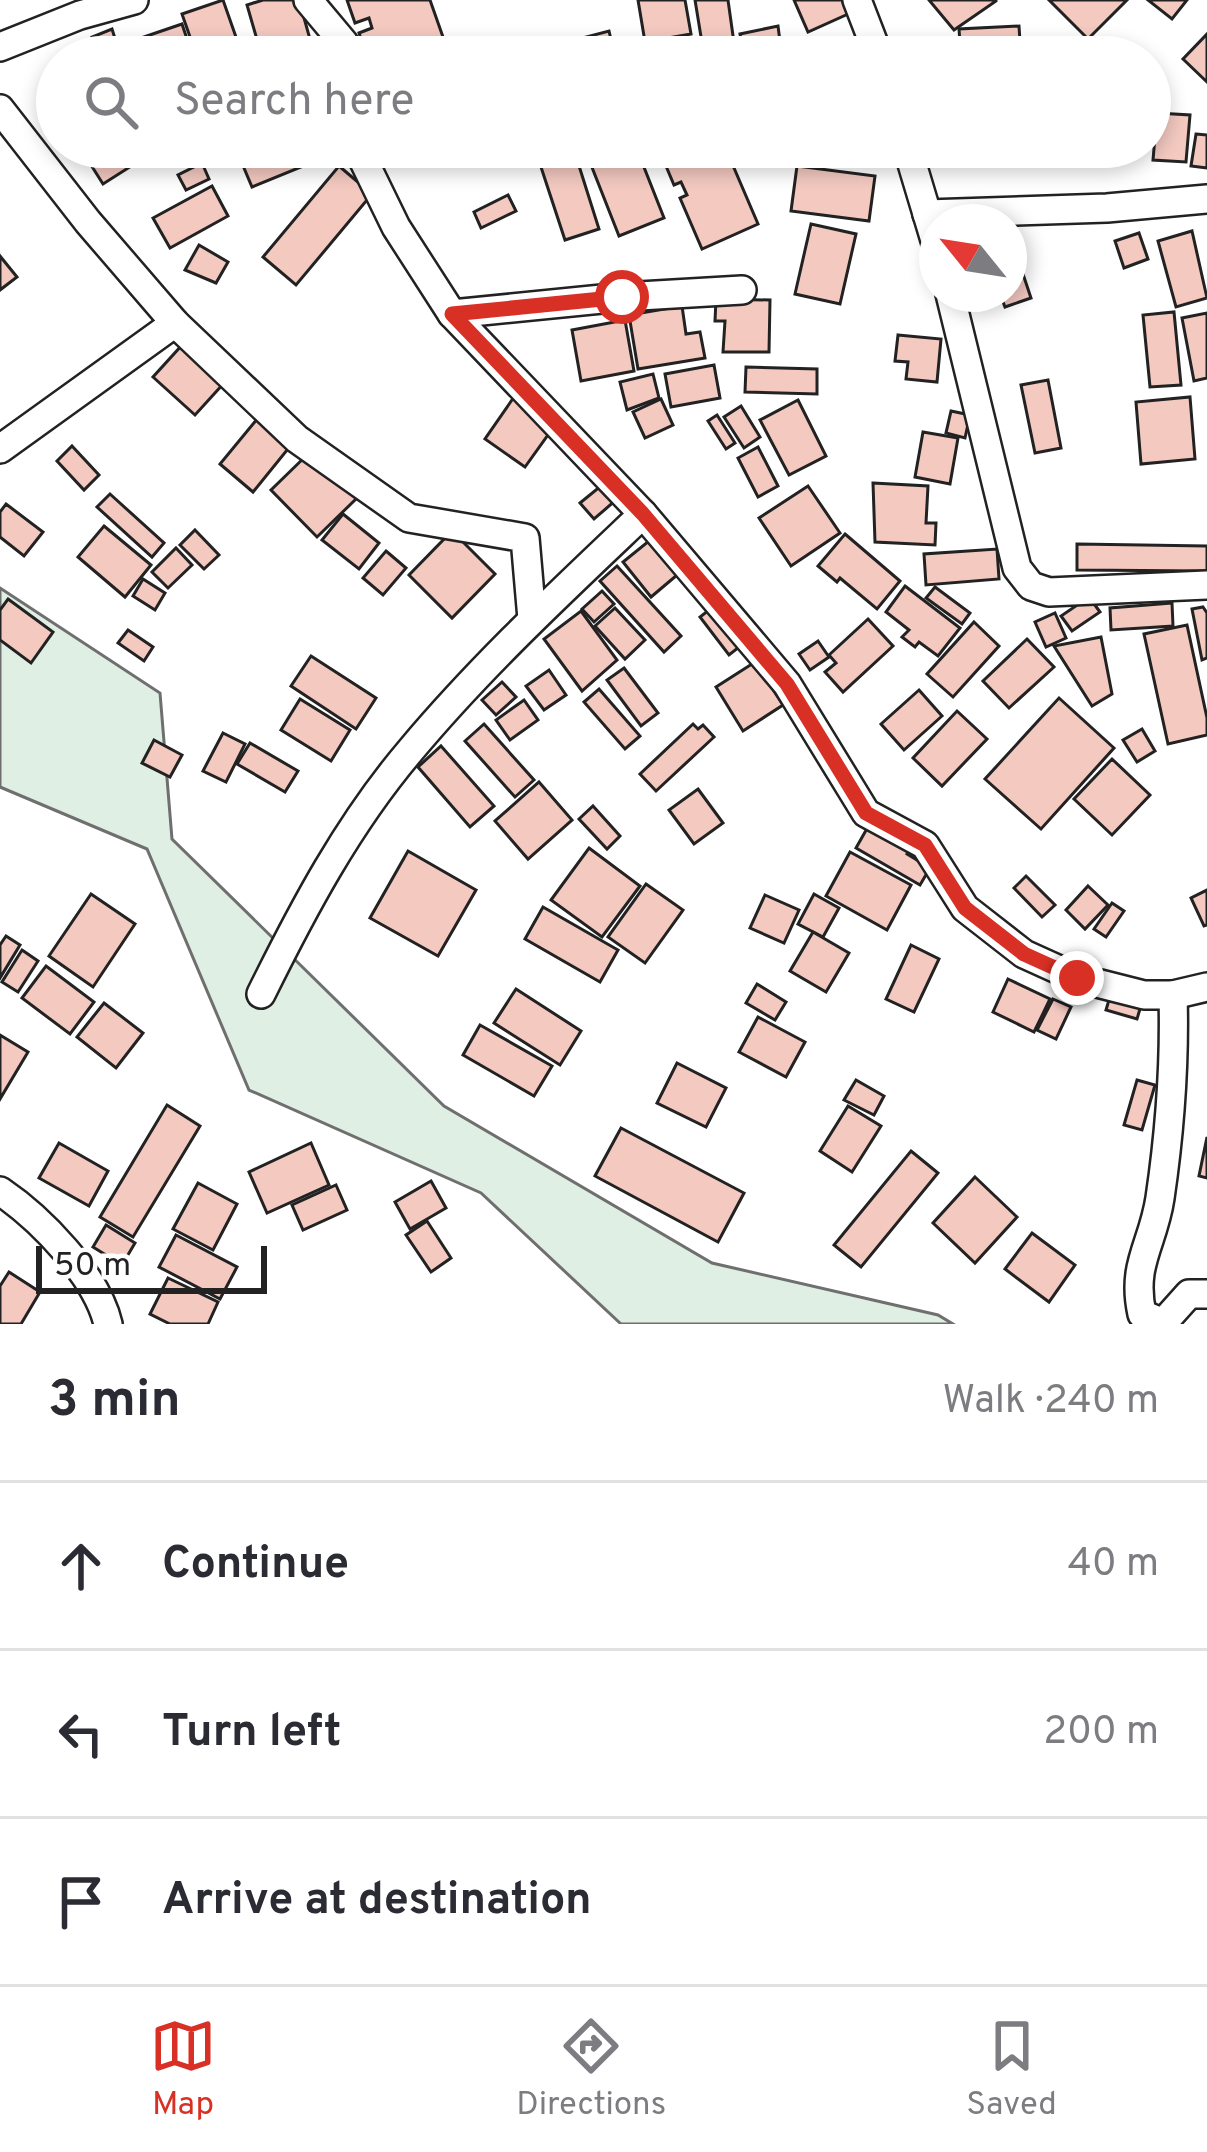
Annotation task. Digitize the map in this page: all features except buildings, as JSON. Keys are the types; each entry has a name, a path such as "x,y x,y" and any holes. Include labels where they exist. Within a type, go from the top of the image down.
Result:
{"street":[{"path":"0,47 134,0"},
{"path":"308,0 338,36"},
{"path":"857,0 872,36"},
{"path":"0,109 36,155"},
{"path":"46,168 175,323 297,439 410,518 525,538 532,620"},
{"path":"367,168 396,227 452,314 643,514 787,684 866,813 925,845 965,908 1024,954 1077,978 1144,995 1207,988"},
{"path":"913,168 924,204"},
{"path":"1027,211 1207,199"},
{"path":"452,314 742,290"},
{"path":"954,312 1017,568 1030,586 1049,592 1207,585"},
{"path":"0,449 175,323"},
{"path":"261,994 311,892 408,752 532,620 643,514"},
{"path":"1173,995 1170,1130 1158,1210 1136,1284 1142,1314 1163,1323 1189,1294 1207,1294"},
{"path":"0,1191 46,1228 103,1303 108,1324"}],"green space":[{"path":"0,588 160,693 172,839 444,1106 712,1263 938,1315 953,1324 621,1324 481,1193 249,1090 147,849 0,787"}],"route":[{"path":"622,297 452,314 643,514 787,684 866,813 925,845 965,908 1024,954 1077,978"}]}
